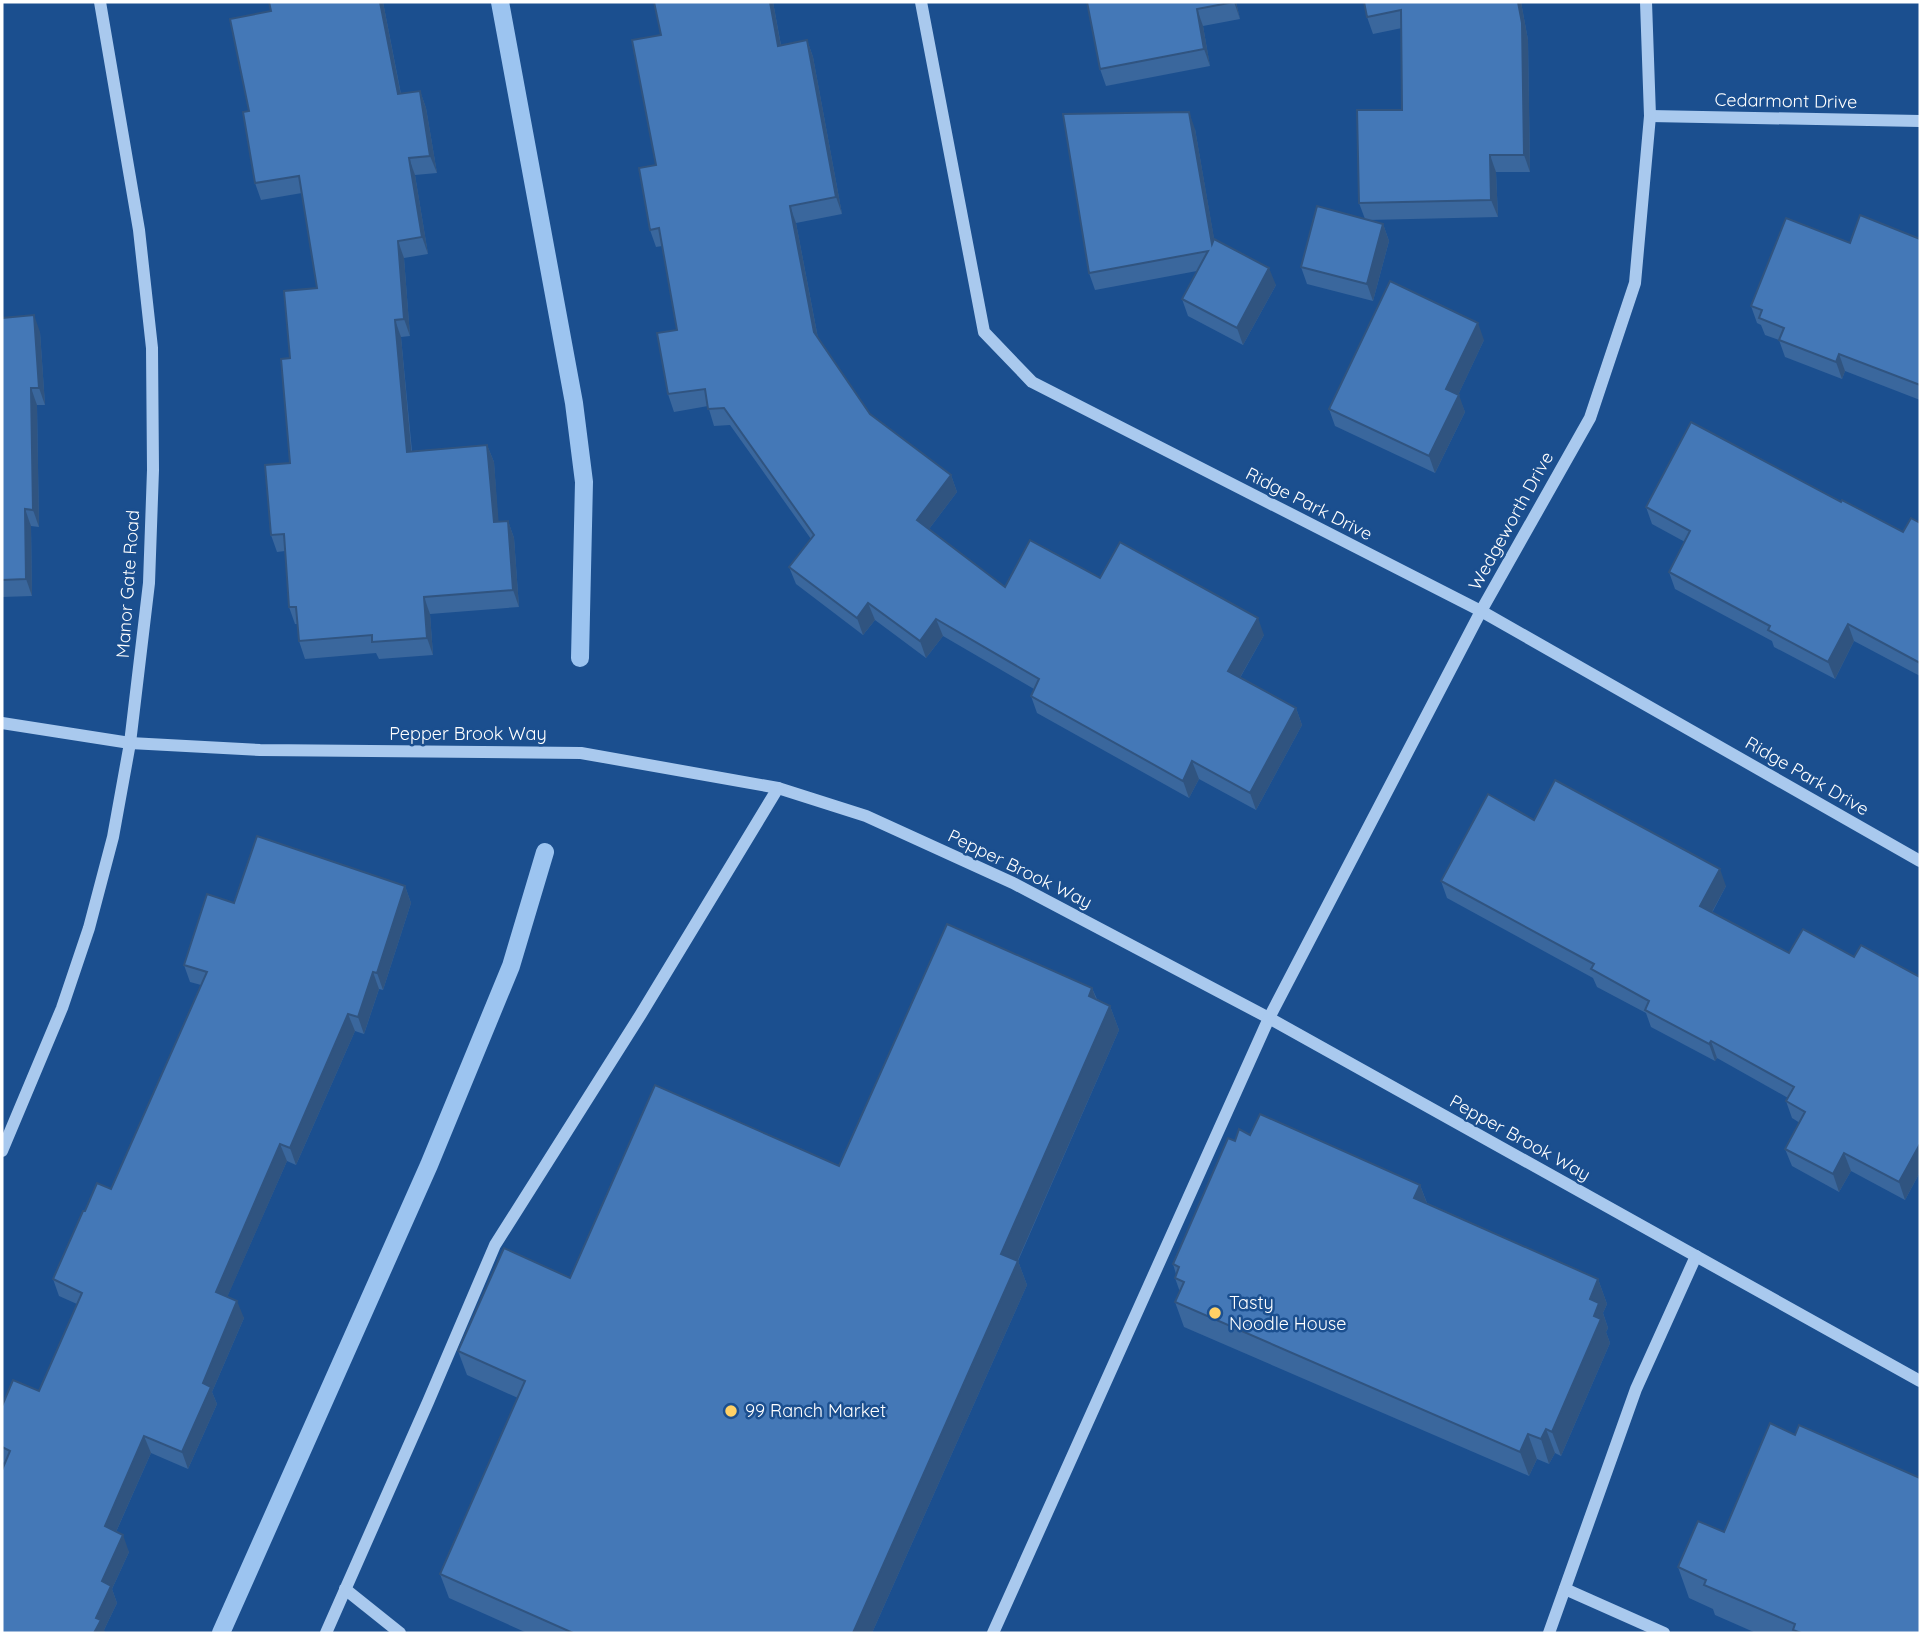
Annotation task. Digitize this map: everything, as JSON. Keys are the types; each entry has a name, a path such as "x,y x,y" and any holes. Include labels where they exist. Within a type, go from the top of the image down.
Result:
{"street":[{"name":"Manor Gate Road","path":"2,1151 62,1007 89,928 113,837 130,743 149,583 153,470 152,348 139,230 100,2"},
{"name":"Ridge Park Drive","path":"921,2 984,332 1032,382 1481,611 1920,861"},
{"name":"Wedgeworth Drive","path":"993,1633 1269,1018 1481,611 1590,418 1635,283 1650,116 1646,2"},
{"name":"Cedarmont Drive","path":"1650,116 1920,121"},
{"name":"Pepper Brook Way","path":"2,723 130,743 260,750 581,752 778,788 866,816 1013,883 1269,1018 1920,1381"},
{"path":"326,1633 495,1245 641,1014 778,788"},
{"path":"1549,1633 1636,1389 1696,1256"},
{"path":"345,1589 400,1633"},
{"path":"1565,1589 1664,1633"}],"building":[{"path":"269,2 380,2 398,94 420,91 430,156 409,158 422,237 398,241 404,319 395,320 407,452 487,445 494,522 508,521 513,590 424,597 427,638 372,642 372,635 299,641 296,607 289,607 284,534 271,535 265,465 290,463 281,359 290,358 284,291 317,288 299,176 255,183 243,112 249,111 230,19 271,11"},
{"path":"654,2 770,2 778,46 807,40 836,197 790,206 814,332 870,414 951,475 917,520 1005,587 1030,540 1100,578 1120,542 1258,618 1228,671 1296,708 1250,793 1192,761 1183,781 1031,696 1039,679 936,619 920,641 868,603 857,618 789,567 814,535 724,408 708,409 705,389 668,394 657,333 677,330 659,228 650,230 639,168 656,165 632,40 661,35"},
{"path":"1087,2 1234,2 1197,9 1204,49 1100,69"},
{"path":"1364,2 1518,2 1522,23 1524,155 1490,155 1491,200 1359,203 1357,110 1402,110 1401,10 1367,17"},
{"path":"1189,112 1212,244 1214,239 1269,268 1237,328 1182,299 1208,251 1089,273 1063,114"},
{"path":"1317,206 1383,224 1367,284 1301,267"},
{"path":"1860,215 1920,239 1920,385 1839,354 1836,362 1779,340 1784,328 1759,318 1762,310 1751,306 1786,218 1850,243"},
{"path":"1390,281 1478,323 1446,389 1459,395 1429,456 1329,409"},
{"path":"34,315 39,388 31,388 33,510 25,509 26,579 2,580 2,318"},
{"path":"1691,422 1903,532 1911,518 1920,523 1920,663 1848,624 1828,662 1768,630 1770,626 1669,572 1690,531 1646,507"},
{"path":"1555,780 1720,869 1700,906 1789,953 1803,929 1854,957 1861,945 1920,977 1920,1144 1899,1182 1844,1153 1833,1174 1785,1149 1805,1112 1786,1101 1794,1087 1711,1041 1709,1044 1645,1010 1649,1001 1591,969 1594,964 1441,881 1488,794 1534,820"},
{"path":"257,836 405,886 377,973 373,972 358,1017 348,1014 290,1148 280,1144 216,1292 237,1301 203,1383 211,1387 182,1452 144,1436 105,1526 123,1535 102,1581 111,1586 96,1618 101,1620 94,1633 2,1633 2,1470 10,1451 2,1447 2,1406 13,1380 39,1391 82,1293 53,1279 97,1183 111,1189 207,972 184,965 207,894 234,903"},
{"path":"947,924 1092,988 1089,996 1110,1006 1001,1254 1018,1261 853,1633 573,1633 440,1574 525,1381 458,1351 504,1248 570,1278 655,1085 839,1166"},
{"path":"1260,1114 1420,1185 1414,1198 1598,1279 1590,1299 1599,1303 1594,1316 1601,1319 1552,1432 1546,1429 1541,1439 1528,1434 1520,1452 1175,1302 1184,1282 1175,1278 1179,1267 1173,1264 1228,1138 1235,1141 1239,1129 1250,1135"},
{"path":"1770,1423 1795,1435 1799,1425 1920,1478 1920,1633 1801,1633 1793,1630 1795,1624 1704,1585 1706,1580 1678,1567 1698,1521 1724,1532"}],"waterway":[{"path":"500,2 574,403 584,482 580,658"},
{"path":"221,1633 429,1165 511,966 545,852"}],"place":[{"name":"Tasty Noodle House","path":"1215,1313"},
{"name":"99 Ranch Market","path":"731,1411"}]}
